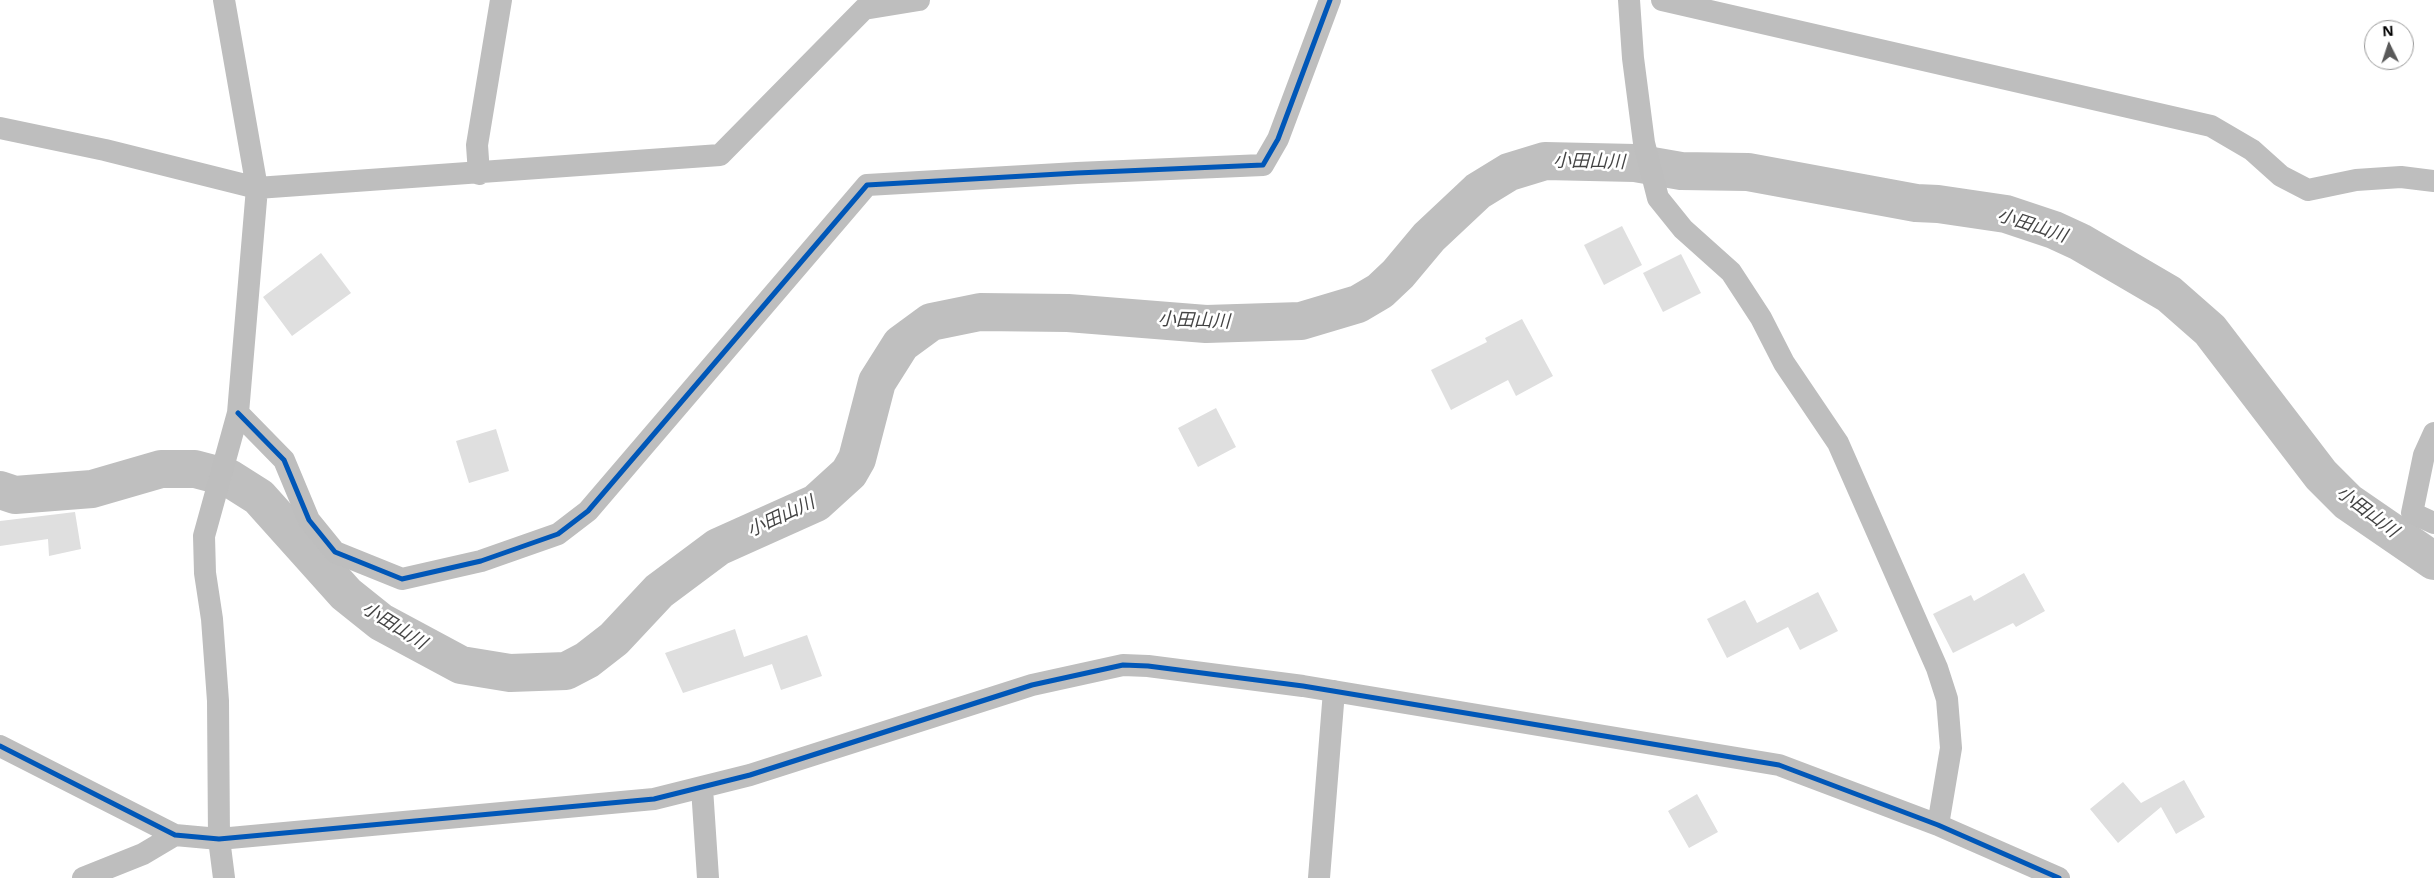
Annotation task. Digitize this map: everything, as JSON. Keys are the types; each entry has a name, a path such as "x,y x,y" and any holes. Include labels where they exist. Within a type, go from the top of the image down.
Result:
{"street":[{"path":"224,0 257,188 238,413 204,536 205,573 212,619 218,701 219,839 224,878"},
{"path":"479,174 477,145 501,0"},
{"path":"0,128 105,150 257,188 479,174 720,155 864,9 919,0"},
{"path":"238,413 284,460 309,520 335,552 402,579 481,561 558,534 588,511 867,185 1077,173 1262,166 1278,139 1330,0"},
{"path":"1629,0 1633,58 1644,142 1658,198 1683,229 1731,272 1761,318 1784,363 1838,443 1937,668 1947,699 1951,748 1938,826"},
{"path":"1662,0 2211,126 2252,150 2281,176 2308,190 2356,180 2401,177 2434,181"},
{"path":"2434,433 2424,455 2412,513 2434,523"},
{"path":"0,746 175,834 219,839 654,799 702,788 1032,685 1123,665 1148,666 1334,691 1779,765 1938,826 2059,878"},
{"path":"1319,878 1334,691"},
{"path":"702,788 708,878"},
{"path":"83,878 143,854 175,834"}],"building":[{"path":"1622,226 1642,265 1604,285 1584,245"},
{"path":"321,253 351,293 292,336 263,297"},
{"path":"1681,254 1701,293 1663,312 1643,273"},
{"path":"1522,319 1553,376 1516,396 1508,380 1451,410 1431,370 1487,342 1485,338"},
{"path":"1216,408 1236,447 1198,467 1178,428"},
{"path":"496,429 509,471 469,483 456,441"},
{"path":"75,512 81,549 49,556 48,539 0,546 0,521"},
{"path":"2024,573 2045,611 2016,627 2013,623 1953,653 1933,614 1971,595 1974,601"},
{"path":"1818,592 1838,631 1800,650 1788,627 1727,658 1707,619 1745,600 1757,623"},
{"path":"735,629 744,657 807,635 822,676 781,690 772,664 683,693 665,653"},
{"path":"2184,780 2205,817 2176,834 2161,807 2118,843 2090,809 2123,782 2141,803"},
{"path":"1697,794 1718,832 1689,848 1668,811"}],"waterway":[{"name":"小田山川","path":"0,490 15,495 92,489 161,469 195,469 229,478 259,497 346,594 381,622 461,665 510,673 566,671 587,660 614,639 659,591 718,547 816,503 849,473 857,459 877,382 901,344 931,322 980,312 1068,313 1206,324 1301,321 1358,304 1380,291 1398,274 1429,237 1478,191 1509,172 1545,161 1635,163 1681,171 1748,172 1916,203 1938,204 2006,214 2054,230 2080,242 2169,294 2210,330 2321,475 2348,502 2434,561"}],"cycle path":[{"path":"238,413 284,460 309,520 335,552 402,579 481,561 558,534 588,511 867,185 1263,165 1278,139 1330,0"},
{"path":"0,746 175,835 219,839 654,799 750,775 1032,685 1123,665 1148,666 1303,686 1779,765 1938,825 2059,878"}]}
